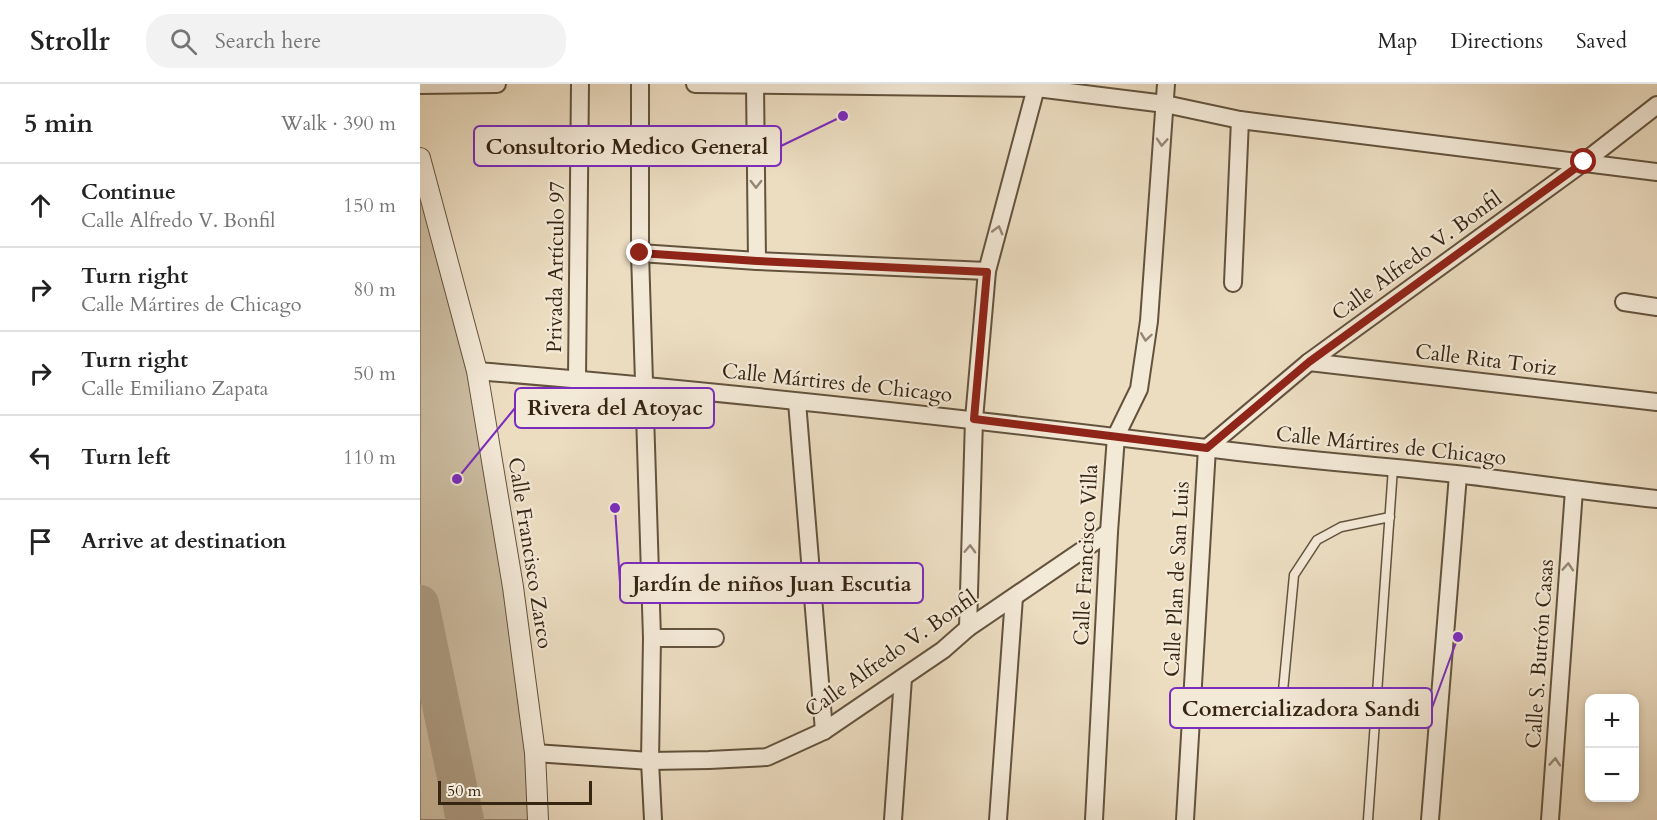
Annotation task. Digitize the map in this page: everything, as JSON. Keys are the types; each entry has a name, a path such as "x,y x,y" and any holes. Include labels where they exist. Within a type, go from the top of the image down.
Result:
{"street":[{"path":"420,85 497,84"},
{"name":"Privada Artículo 97","path":"578,379 580,84"},
{"path":"640,84 640,253 652,638 650,761 653,820"},
{"path":"694,84 1037,86 1165,104 1240,120 1657,172"},
{"name":"Calle Francisco Villa","path":"1094,820 1116,436 1139,389 1149,321 1166,84"},
{"path":"755,85 757,261"},
{"path":"968,628 974,419 987,272 1037,86"},
{"name":"Calle Alfredo V. Bonfil","path":"1207,448 1309,362 1584,162 1657,105"},
{"path":"1233,283 1240,120"},
{"name":"Calle Francisco Zarco","path":"420,158 477,370 513,587 535,753 538,820"},
{"path":"640,253 987,272"},
{"path":"1624,302 1657,307"},
{"name":"Calle Rita Toriz","path":"1309,362 1657,402"},
{"name":"Calle Mártires de Chicago","path":"477,370 974,419 1657,499"},
{"path":"797,402 824,731"},
{"name":"Calle Plan de San Luis","path":"1185,820 1207,448"},
{"path":"1430,820 1458,475"},
{"name":"Calle S. Butrón Casas","path":"1550,820 1574,490"},
{"name":"Calle Alfredo V. Bonfil","path":"535,753 650,761 767,757 824,731 943,650 968,628 1109,532"},
{"path":"998,820 1014,597"},
{"path":"652,638 715,638"},
{"path":"893,820 903,678"}],"lane":[{"path":"1368,820 1393,468"},
{"path":"1376,714 1292,707 1285,703 1283,691 1294,576 1317,540 1341,527 1390,517"}],"shaded area":[{"path":"420,180 477,371 513,587 532,820 420,820"}],"waterway":[{"path":"420,604 465,820"}],"place":[{"name":"Consultorio Medico General","path":"843,116"},
{"name":"Rivera del Atoyac","path":"457,479"},
{"name":"Jardín de niños Juan Escutia","path":"615,508"},
{"name":"Comercializadora Sandi","path":"1458,637"}],"route":[{"path":"640,253 987,272 974,419 1207,448 1309,362 1584,162"}]}
